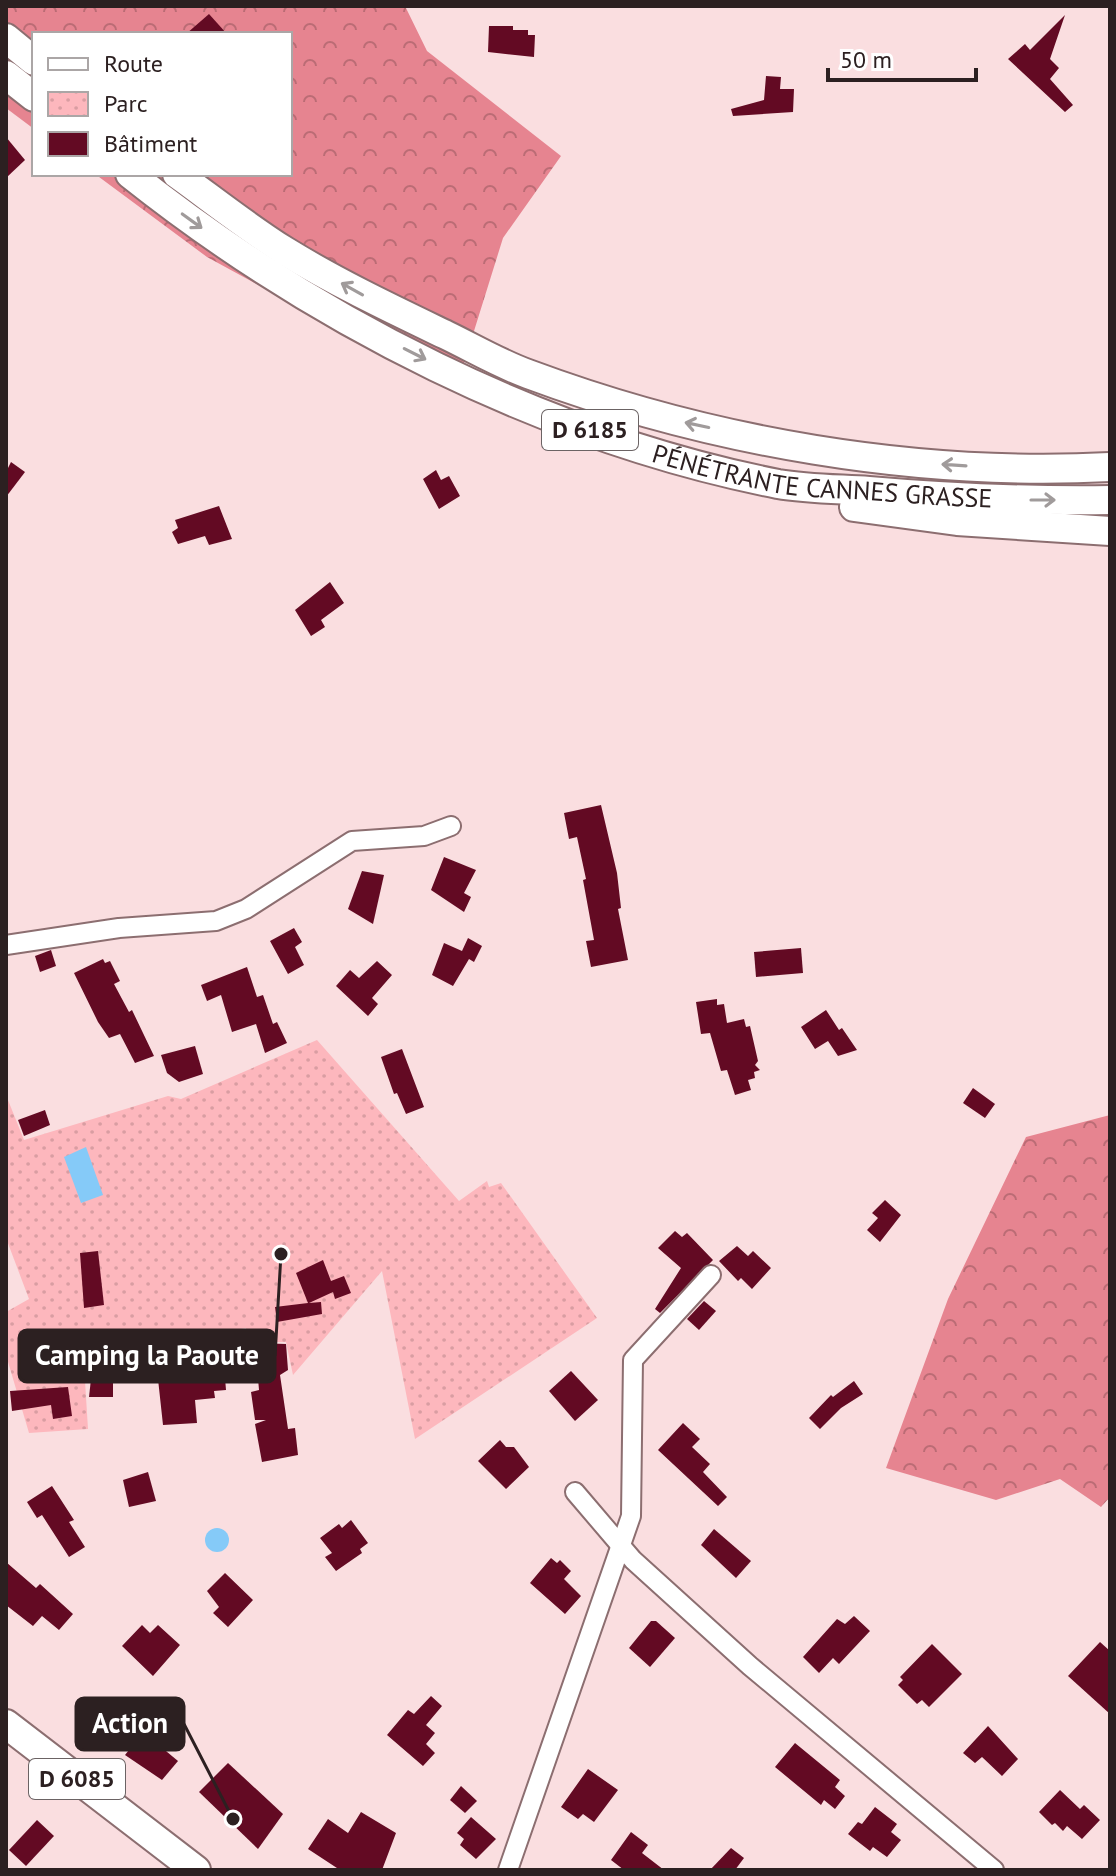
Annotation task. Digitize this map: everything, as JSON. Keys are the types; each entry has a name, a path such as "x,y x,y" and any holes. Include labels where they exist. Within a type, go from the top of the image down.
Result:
{"main road":[{"path":"6,38 32,59"},
{"path":"6,75 32,95"},
{"name":"PÉNÉTRANTE CANNES GRASSE","path":"133,176 263,272 342,317 512,402 644,449 780,484 980,500 1110,500"},
{"name":"PÉNÉTRANTE CANNES GRASSE","path":"180,176 283,250 358,292 525,374 652,415 778,442 908,462 1059,470 1110,467"},
{"path":"780,484 850,506 895,513 1020,527 1110,531"},
{"name":"D 6085","path":"6,1724 196,1870"}],"street":[{"path":"6,945 119,928 216,921 246,909 352,841 424,836 451,826"},
{"path":"508,1870 631,1516 633,1360 711,1275"},
{"path":"575,1492 633,1560 750,1666 994,1870"}],"green space":[{"path":"6,6 405,6 427,51 561,156 503,238 455,392 207,257 98,176 292,176 292,32 32,32 32,128 6,108"},
{"path":"317,1040 459,1201 487,1181 489,1187 501,1183 597,1318 415,1439 382,1271 293,1375 286,1342 248,1342 246,1328 172,1343 175,1360 84,1365 88,1429 29,1433 6,1355 6,1312 29,1299 6,1238 6,1095 24,1140 168,1096 181,1099"},
{"path":"1110,1115 1110,1497 1101,1507 1060,1479 996,1500 886,1468 948,1299 1026,1137"}],"water":[{"path":"86,1147 103,1195 81,1203 64,1157"},
{"path":"217,1528 228,1535 229,1540 222,1551 217,1552 206,1545 205,1540 212,1529"}],"building":[{"path":"209,14 225,32 188,32"},
{"path":"1065,15 1050,59 1059,68 1050,79 1073,105 1065,112 1008,59 1025,44 1030,50"},
{"path":"489,26 513,26 513,30 528,30 528,35 535,35 534,57 488,52"},
{"path":"766,76 781,77 780,89 794,89 793,112 733,116 731,109 764,100"},
{"path":"6,137 25,160 6,178"},
{"path":"11,462 25,472 6,497 6,472"},
{"path":"436,470 441,480 449,476 460,496 439,509 423,479"},
{"path":"219,506 232,539 209,545 205,536 178,544 172,532 178,528 175,520"},
{"path":"330,582 344,603 321,620 325,627 311,636 295,610"},
{"path":"601,805 617,873 621,908 618,909 628,960 591,967 586,941 594,940 583,880 586,879 577,837 569,839 564,813"},
{"path":"444,857 476,870 464,893 471,897 464,912 431,890"},
{"path":"362,871 384,875 373,924 348,909"},
{"path":"294,928 302,942 295,947 304,965 288,974 270,941"},
{"path":"468,938 482,946 474,962 469,959 453,986 432,975 444,943 462,951"},
{"path":"801,948 803,973 756,977 754,952"},
{"path":"51,950 56,966 40,972 35,956"},
{"path":"103,959 105,963 110,961 120,981 114,984 129,1012 132,1010 154,1056 135,1063 120,1034 109,1038 98,1022 74,973"},
{"path":"377,961 392,975 372,998 378,1004 368,1016 336,986 350,970 359,978"},
{"path":"247,967 257,997 263,995 273,1024 277,1022 287,1043 265,1053 256,1024 232,1032 221,995 207,1001 201,985"},
{"path":"717,999 717,1005 724,1004 727,1023 744,1019 746,1027 750,1026 758,1061 755,1065 760,1070 754,1072 755,1078 748,1080 751,1090 735,1095 727,1070 721,1071 710,1033 701,1034 696,1002"},
{"path":"826,1010 857,1050 838,1056 828,1041 815,1049 801,1027"},
{"path":"195,1046 203,1074 179,1082 167,1073 161,1055"},
{"path":"402,1049 424,1107 406,1114 397,1093 394,1094 381,1057"},
{"path":"973,1088 995,1104 985,1118 963,1103"},
{"path":"45,1110 50,1125 24,1136 18,1120"},
{"path":"885,1200 901,1215 880,1242 867,1230 878,1218 872,1213"},
{"path":"675,1231 682,1237 687,1233 713,1260 660,1313 655,1309 681,1268 658,1248"},
{"path":"737,1246 748,1256 753,1251 771,1268 752,1289 741,1278 738,1281 719,1261"},
{"path":"98,1251 104,1305 84,1308 80,1253"},
{"path":"323,1260 331,1281 344,1276 351,1293 335,1299 333,1292 309,1303 321,1302 322,1314 277,1322 275,1307 308,1303 296,1273"},
{"path":"704,1301 716,1311 699,1330 687,1319"},
{"path":"235,1330 238,1351 223,1354 226,1390 214,1391 215,1398 195,1400 197,1423 163,1425 158,1379 169,1374 204,1370 203,1352 219,1348 217,1334"},
{"path":"255,1343 286,1344 288,1370 280,1375 288,1429 295,1428 298,1455 262,1462 255,1424 266,1420 255,1420 251,1392 259,1390"},
{"path":"571,1371 598,1400 575,1421 549,1391"},
{"path":"113,1378 113,1397 89,1397 91,1379"},
{"path":"854,1381 863,1394 841,1408 820,1429 809,1418 831,1395 833,1397"},
{"path":"68,1387 72,1416 53,1419 51,1405 12,1411 10,1391"},
{"path":"683,1423 700,1439 692,1447 710,1464 703,1472 727,1497 718,1506 658,1450"},
{"path":"500,1440 506,1447 514,1447 529,1467 506,1489 478,1461"},
{"path":"148,1472 156,1501 129,1507 123,1480"},
{"path":"52,1486 74,1520 69,1522 85,1547 69,1557 42,1515 37,1518 27,1502"},
{"path":"351,1520 368,1543 360,1549 362,1553 336,1571 325,1557 332,1553 320,1538 339,1524 342,1528"},
{"path":"714,1529 751,1561 736,1578 701,1545"},
{"path":"551,1558 557,1563 560,1560 571,1571 564,1579 581,1596 565,1614 530,1583"},
{"path":"6,1562 36,1588 40,1584 73,1614 59,1630 42,1616 33,1626 6,1605"},
{"path":"225,1573 253,1600 228,1627 213,1613 219,1607 207,1591"},
{"path":"854,1616 870,1631 839,1664 833,1658 819,1673 803,1657 837,1619 845,1624"},
{"path":"651,1621 656,1621 675,1638 650,1667 629,1648"},
{"path":"142,1625 150,1633 158,1625 180,1645 153,1676 122,1646"},
{"path":"1100,1642 1110,1651 1110,1714 1068,1676"},
{"path":"932,1644 962,1674 929,1707 922,1700 917,1704 898,1685 903,1680 900,1677"},
{"path":"431,1696 442,1706 426,1725 435,1733 426,1744 435,1753 423,1766 387,1735 408,1710 414,1714"},
{"path":"988,1726 1018,1759 1002,1776 982,1757 975,1763 963,1753"},
{"path":"143,1732 178,1761 162,1780 125,1755"},
{"path":"795,1743 840,1780 835,1787 845,1796 835,1809 824,1800 821,1805 775,1767"},
{"path":"228,1763 283,1814 258,1849 199,1792"},
{"path":"588,1769 618,1790 594,1822 583,1814 578,1819 561,1807"},
{"path":"461,1786 477,1801 465,1813 450,1800"},
{"path":"1060,1790 1080,1809 1084,1805 1100,1820 1082,1839 1067,1826 1063,1831 1055,1823 1052,1825 1039,1812"},
{"path":"875,1807 897,1824 891,1832 901,1840 887,1857 873,1847 870,1851 848,1834 858,1822 862,1824"},
{"path":"361,1812 396,1833 382,1870 340,1870 308,1849 328,1819 348,1833"},
{"path":"471,1817 496,1839 476,1859 460,1845 464,1839 457,1833"},
{"path":"37,1820 54,1836 26,1866 9,1850"},
{"path":"631,1832 648,1845 642,1853 664,1870 624,1870 611,1860"},
{"path":"731,1848 744,1858 735,1870 710,1870"}],"place":[{"name":"Camping la Paoute","path":"281,1254"},
{"name":"Action","path":"233,1819"}]}
